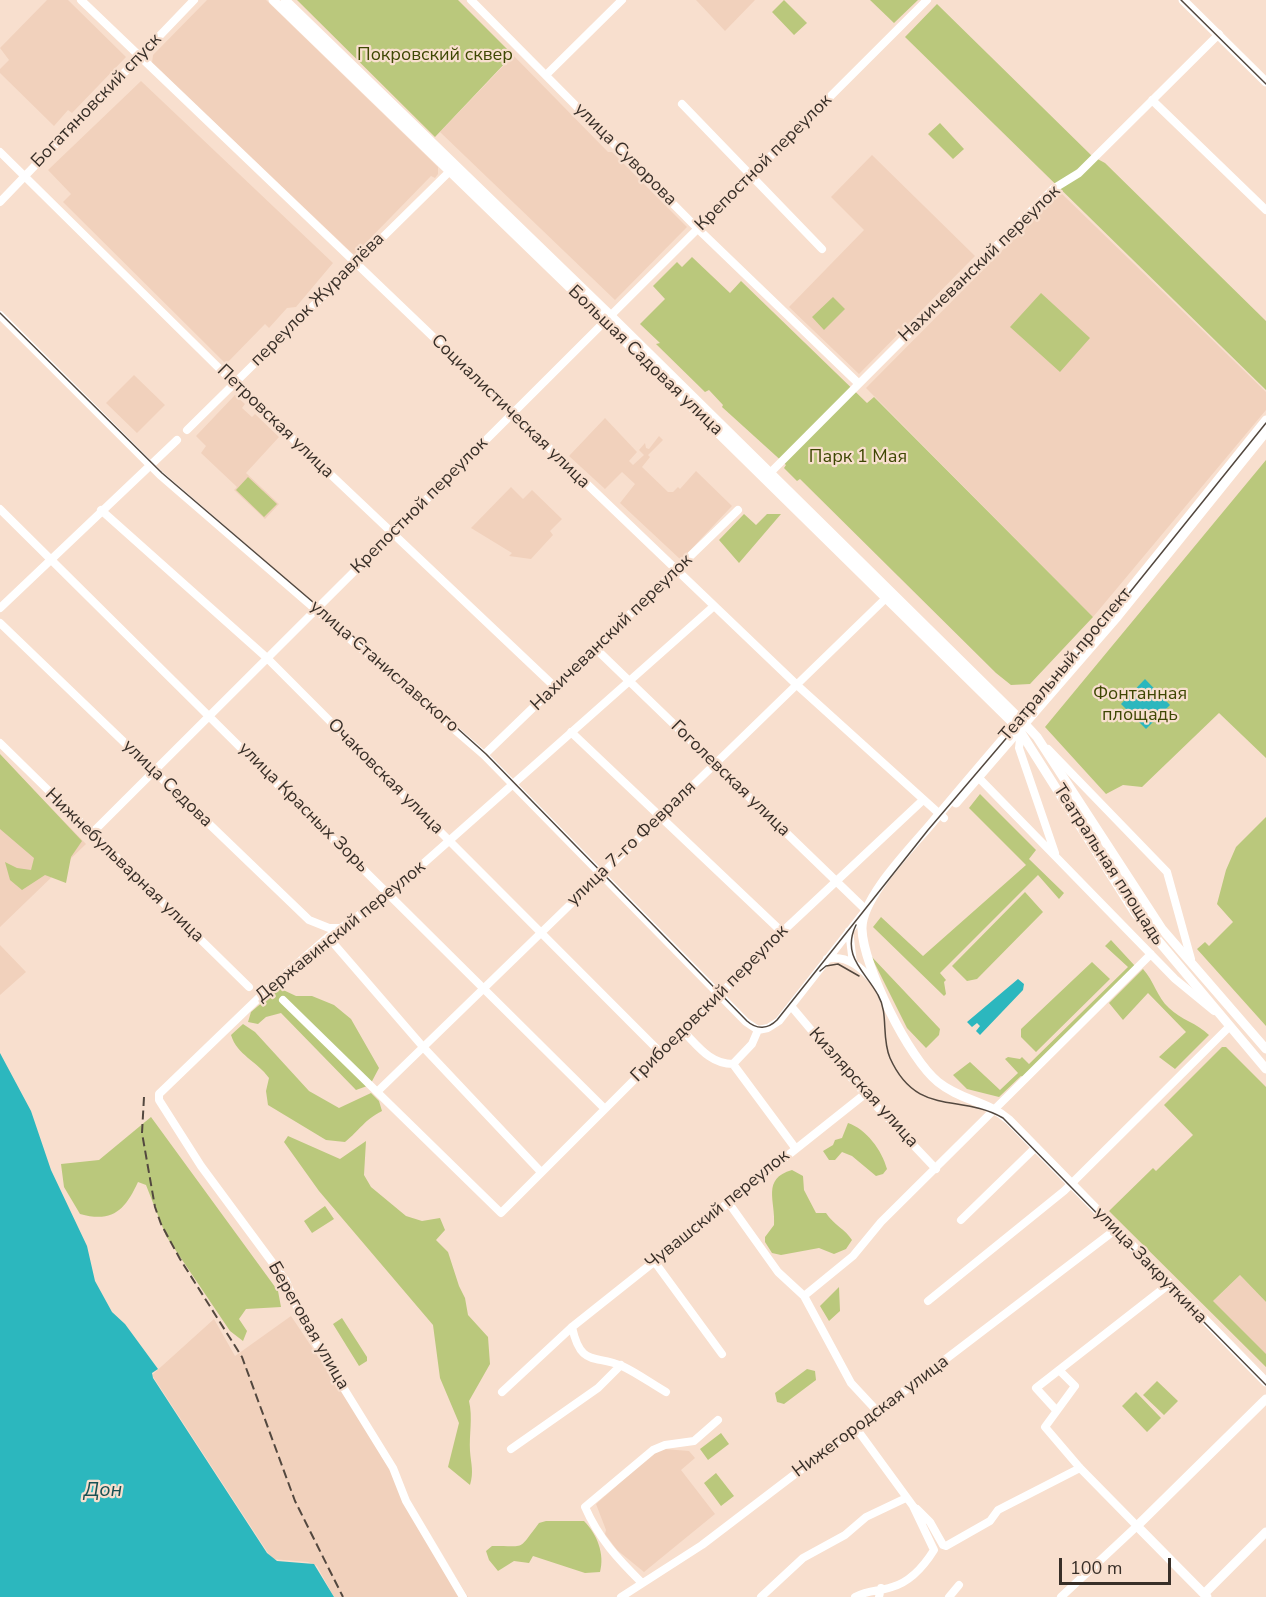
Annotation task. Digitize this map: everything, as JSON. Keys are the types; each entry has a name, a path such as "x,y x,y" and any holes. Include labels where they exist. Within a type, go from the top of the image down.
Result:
{"main road":[{"name":"Большая Садовая улица","path":"273,0 450,171 770,473 1021,725"},
{"name":"Большая Садовая улица","path":"285,0 886,598 1021,725"},
{"path":"1184,0 1266,82"},
{"name":"Театральный проспект","path":"941,817 1021,725 1266,420"},
{"name":"Театральный проспект","path":"866,910 872,898 941,817 1118,616 1266,432"},
{"name":"Театральная площадь","path":"1021,725 1037,737 1143,902 1196,968"},
{"name":"Театральная площадь","path":"1021,725 1135,913 1217,1014"},
{"name":"улица Закруткина","path":"866,910 862,925 863,944 880,988 911,1049 929,1073 958,1095 996,1109 1266,1382"},
{"path":"1196,968 1266,1049"},
{"path":"1217,1014 1266,1069"},
{"path":"1266,1400 1137,1527 1204,1596 1266,1532"}],"street":[{"name":"Социалистическая улица","path":"81,0 513,416 798,686 941,817"},
{"name":"Богатяновский спуск","path":"0,202 194,0"},
{"name":"улица Суворова","path":"471,0 697,228 858,383"},
{"path":"546,75 622,0"},
{"name":"Крепостной переулок","path":"91,834 209,715 318,610 391,533 513,416 607,318 927,0"},
{"name":"Нахичеванский переулок","path":"770,473 858,383 946,299 1053,189 1079,173 1219,34"},
{"path":"1152,100 1266,210"},
{"path":"682,104 822,249"},
{"name":"Петровская улица","path":"0,152 234,383 555,687"},
{"name":"переулок Журавлёва","path":"186,430 450,171"},
{"name":"улица Станиславского","path":"0,315 150,465 484,755 746,1022 758,1030"},
{"path":"0,608 50,558 177,440"},
{"name":"улица Красных Зорь","path":"0,509 605,1109"},
{"name":"Очаковская улица","path":"101,510 267,658 661,1053"},
{"name":"Нахичеванский переулок","path":"484,755 738,510"},
{"name":"улица 7-го Февраля","path":"378,1091 658,816 798,686 886,598"},
{"name":"Державинский переулок","path":"159,1094 268,988 328,937 389,894 450,842 714,606"},
{"name":"улица Седова","path":"0,624 309,920 329,928 343,928"},
{"name":"Гоголевская улица","path":"595,648 866,910"},
{"name":"Театральная площадь","path":"1021,725 1019,748 1056,855"},
{"path":"571,732 782,932"},
{"name":"Театральная площадь","path":"1037,737 1167,872 1187,951 1196,968"},
{"name":"Нижнебульварная улица","path":"0,743 249,987"},
{"name":"Театральная площадь","path":"978,777 1175,979 1217,1014"},
{"name":"Грибоедовский переулок","path":"378,1091 501,1213 782,932 923,800"},
{"name":"Театральный проспект","path":"758,1030 775,1025 866,910"},
{"path":"827,959 840,958 853,963 849,931"},
{"path":"328,937 424,1048 541,1172"},
{"path":"804,1296 853,1256 881,1222 1151,954"},
{"name":"улица Закруткина","path":"853,963 880,988"},
{"path":"283,1000 378,1091"},
{"name":"Кизлярская улица","path":"791,1006 865,1094 936,1169"},
{"path":"928,1301 1071,1184 1229,1027"},
{"path":"683,1031 712,1060 721,1064 733,1064 752,1044 758,1030"},
{"path":"733,1064 796,1149"},
{"name":"Береговая улица","path":"159,1094 159,1100 188,1148 286,1281 304,1324 393,1468 406,1501 464,1597"},
{"name":"Чувашский переулок","path":"502,1392 572,1327 865,1094"},
{"path":"961,1220 1036,1148"},
{"path":"728,1202 778,1272 804,1296 851,1383 877,1411"},
{"name":"Нижегородская улица","path":"621,1597 702,1545 1115,1230"},
{"path":"654,1262 722,1354"},
{"path":"1056,1410 1036,1388 1168,1285"},
{"path":"572,1327 575,1342 591,1359 621,1365 666,1392"},
{"path":"511,1449 598,1388 621,1365"},
{"path":"1060,1371 1075,1386 1045,1427 1080,1468 1137,1527 1061,1597"},
{"path":"642,1583 610,1551 595,1529 585,1507 653,1450 665,1445 694,1441 718,1420"},
{"path":"856,1428 897,1481 906,1498 930,1521 943,1545 946,1546 990,1521 998,1509 1080,1468"},
{"path":"761,1597 803,1558 845,1535 866,1517 906,1498"},
{"path":"855,1597 874,1588 892,1587 909,1579 920,1569 933,1550 913,1506"},
{"path":"949,1597 954,1594 959,1585"},
{"path":"879,1597 881,1588"}],"shaded area":[{"path":"47,0 68,0 126,57 72,113 68,110 54,126 0,73 0,69 9,60 0,48"},
{"path":"207,0 266,0 438,167 438,174 435,178 431,176 354,255 152,63 153,55"},
{"path":"696,0 755,0 725,31"},
{"path":"510,52 608,152 612,152 687,227 615,300 440,132 507,62 504,59"},
{"path":"141,81 333,263 296,307 287,308 269,328 265,324 226,364 63,202 71,194 48,170"},
{"path":"872,155 975,256 859,374 789,307 864,230 831,197"},
{"path":"1060,192 1266,392 1266,410 1093,617 866,388"},
{"path":"134,375 165,405 137,433 106,403"},
{"path":"235,395 245,404 242,408 252,417 255,414 279,437 246,473 279,504 265,519 234,490 237,487 201,453 206,446 196,436"},
{"path":"605,418 637,452 629,461 633,465 644,455 639,450 645,443 646,448 649,449 659,436 663,440 648,455 650,457 642,467 668,492 673,492 678,487 680,489 696,471 732,506 681,560 620,503 635,484 622,472 605,489 569,456"},
{"path":"511,487 523,499 532,490 562,519 550,531 553,535 531,559 509,556 512,553 471,528"},
{"path":"0,755 86,844 0,927"},
{"path":"0,945 26,972 0,995"},
{"path":"1240,1275 1266,1302 1266,1367 1207,1307"},
{"path":"291,1316 348,1401 468,1597 334,1597 317,1566 308,1562 272,1559 152,1375 214,1319 235,1356"},
{"path":"664,1449 689,1451 695,1458 681,1470 715,1514 644,1572 617,1550 605,1534 606,1530 596,1504 654,1453"}],"green space":[{"name":"Покровский сквер","path":"297,0 458,0 510,52 504,58 507,61 435,137"},
{"path":"784,0 807,23 794,35 772,12"},
{"path":"870,0 918,0 894,23"},
{"path":"937,4 1092,156 1105,163 1266,321 1266,390 905,37"},
{"path":"940,123 964,149 953,159 928,134"},
{"name":"Парк 1 Мая","path":"692,257 730,293 741,281 867,403 874,397 1093,617 1030,684 1011,685 996,673 800,479 797,481 784,468 786,465 722,407 723,405 709,390 705,392 656,344 660,343 640,324 665,299 653,286 677,262 682,267"},
{"path":"1041,293 1090,338 1060,372 1010,327"},
{"path":"833,297 845,309 824,330 812,317"},
{"name":"Фонтанная площадь","path":"1266,460 1266,758 1219,713 1142,787 1123,785 1106,794 1045,727"},
{"path":"248,477 277,504 264,517 236,490"},
{"path":"744,514 756,525 767,514 781,514 739,563 719,540"},
{"path":"0,754 82,841 71,857 66,883 45,875 22,890 10,880 5,862 17,868 31,870 34,858 0,829"},
{"path":"980,794 1036,850 1029,859 1064,893 1059,899 1038,875 940,973 946,980 944,996 873,927 881,917 923,956 1026,865 969,808"},
{"path":"1266,817 1266,1026 1197,949 1205,942 1209,946 1233,922 1217,904 1226,870 1236,847"},
{"path":"1025,892 1043,912 977,979 967,981 952,966"},
{"path":"1111,940 1135,966 1023,1077 1021,1076 999,1097 967,1089 953,1075 970,1062 1000,1090 1018,1073 1005,1059 1022,1057 1029,1064 1128,967 1105,946"},
{"path":"871,956 940,1029 939,1035 926,1048 907,1028"},
{"path":"1092,962 1110,979 1036,1052 1021,1037 1021,1029"},
{"path":"1143,969 1169,1008 1209,1035 1175,1069 1159,1057 1186,1032 1148,993 1123,1020 1109,1003"},
{"path":"279,988 296,996 312,996 334,1005 351,1019 379,1068 370,1085 356,1090 281,1013 266,1017 258,1024 248,1022 251,1012"},
{"path":"243,1024 255,1032 309,1091 339,1108 371,1093 379,1101 382,1111 366,1122 345,1142 326,1140 268,1105 266,1091 269,1078 242,1053 231,1035"},
{"path":"1222,1047 1226,1047 1266,1087 1266,1302 1240,1275 1213,1301 1266,1354 1266,1367 1109,1211 1153,1168 1156,1171 1193,1135 1164,1105"},
{"path":"151,1117 278,1291 281,1307 246,1309 239,1319 247,1331 243,1341 230,1331 166,1236 146,1185 138,1182 123,1207 101,1217 80,1214 64,1187 61,1164 99,1160"},
{"path":"848,1123 867,1135 877,1148 887,1169 883,1174 876,1176 852,1156 842,1152 835,1160 829,1160 823,1151 833,1145 835,1140 842,1138"},
{"path":"288,1136 340,1159 366,1141 364,1175 371,1187 406,1216 422,1221 440,1218 445,1230 436,1240 448,1252 465,1298 468,1315 488,1337 490,1364 469,1401 472,1472 470,1485 448,1467 459,1423 440,1378 433,1325 319,1191 284,1142"},
{"path":"792,1170 803,1176 804,1190 816,1213 826,1213 852,1240 846,1249 834,1254 819,1248 781,1255 772,1253 765,1242 765,1237 774,1225 773,1185 782,1174"},
{"path":"325,1206 334,1219 312,1233 304,1221"},
{"path":"839,1287 840,1311 829,1321 820,1306"},
{"path":"342,1318 367,1357 367,1361 359,1366 333,1324"},
{"path":"807,1369 815,1371 816,1380 784,1404 777,1402 775,1393"},
{"path":"1157,1381 1178,1401 1164,1415 1143,1395"},
{"path":"1136,1392 1161,1418 1147,1432 1122,1406"},
{"path":"721,1433 729,1444 708,1460 700,1449"},
{"path":"716,1473 734,1496 721,1506 704,1483"},
{"path":"584,1521 593,1532 601,1551 600,1572 585,1573 533,1556 529,1563 514,1561 498,1571 489,1560 486,1551 492,1546 520,1545 539,1523"}],"water":[{"path":"1145,679 1170,705 1146,729 1121,704"},
{"path":"1018,979 1024,984 1023,990 980,1035 976,1031 980,1026 977,1023 972,1027 967,1022"},
{"name":"Дон","path":"0,1053 31,1111 51,1170 87,1246 95,1281 112,1312 125,1324 158,1369 152,1373 153,1378 267,1553 277,1561 314,1564 334,1597 0,1597"}],"tram line":[{"path":"1181,0 1266,84"},
{"path":"0,313 162,473 389,667 486,754 747,1021 759,1027 766,1027 777,1020 928,830 1114,612 1266,423"},
{"path":"856,925 852,936 853,954 856,963 873,986 881,1002 887,1050 901,1077 913,1089 926,1097 987,1111 1003,1118 1266,1385"},
{"path":"820,971 826,966 838,964 859,976"}],"railway":[{"path":"144,1097 142,1133 155,1207 161,1224 180,1259 242,1357 295,1501 343,1597"}]}
